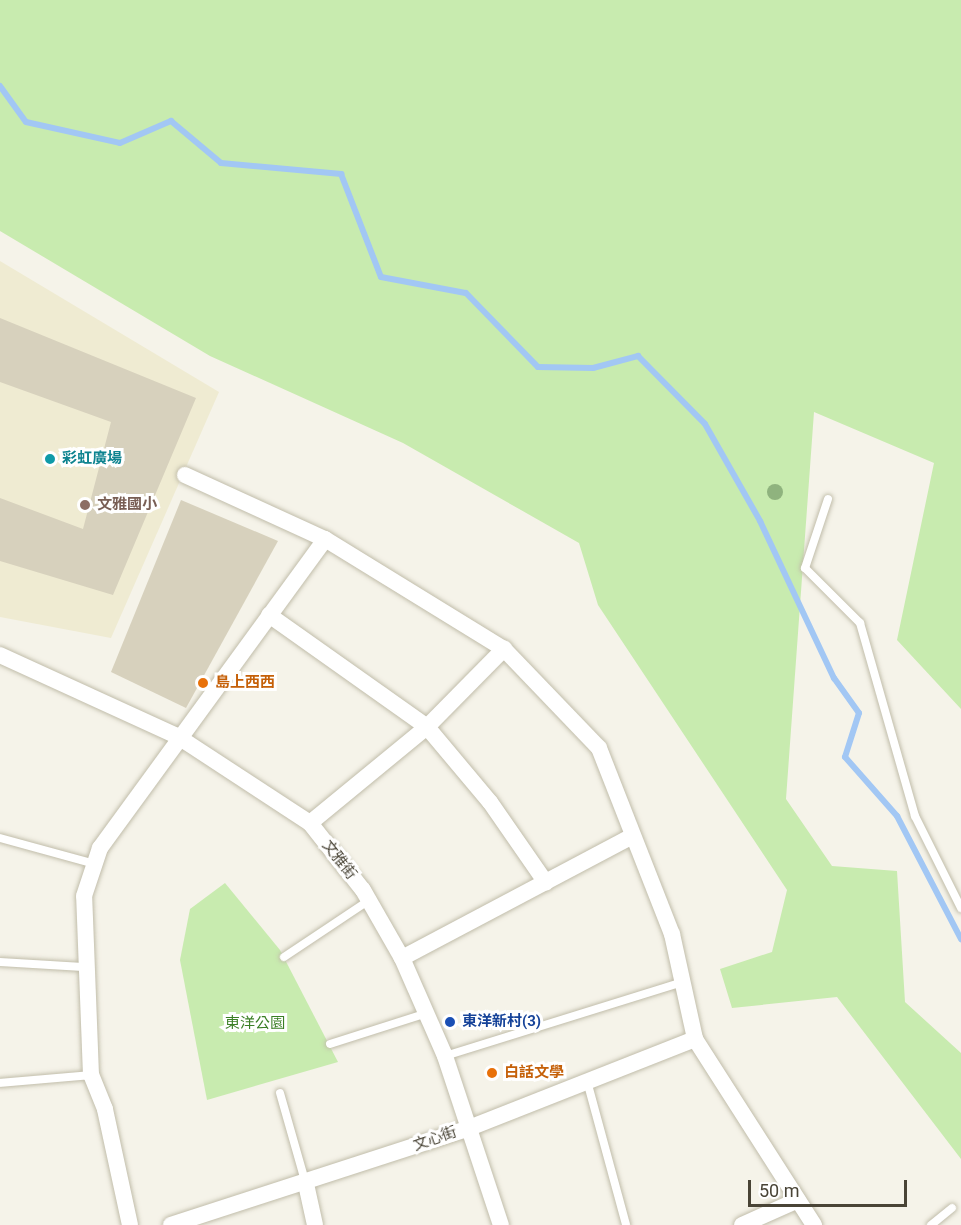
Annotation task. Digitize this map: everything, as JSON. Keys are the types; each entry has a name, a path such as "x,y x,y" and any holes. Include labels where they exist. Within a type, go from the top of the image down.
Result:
{"street":[{"path":"184,475 325,539 504,649 599,748 672,934 695,1039 813,1225"},
{"path":"130,1225 105,1109 91,1075 83,967 84,896 95,864 177,736 325,539"},
{"path":"269,615 427,727 490,802 546,883"},
{"path":"310,823 427,727 504,649"},
{"name":"文雅街","path":"0,655 177,736 310,823 369,901 402,958 446,1056 501,1225"},
{"path":"402,958 632,836"},
{"name":"文心街","path":"171,1225 306,1185 469,1128 695,1039"},
{"path":"306,1185 315,1225"},
{"path":"742,1225 798,1200"}],"lane":[{"path":"828,499 805,568 860,623 915,816 961,908"},
{"path":"0,838 95,864"},
{"path":"284,957 369,901"},
{"path":"0,962 83,967"},
{"path":"446,1056 683,982"},
{"path":"330,1044 427,1013"},
{"path":"0,1083 91,1075"},
{"path":"587,1081 626,1225"},
{"path":"280,1093 306,1185"},
{"path":"931,1225 952,1208"}],"shaded area":[{"name":"文雅國小","path":"0,261 219,392 111,638 0,617"}],"green space":[{"path":"0,0 961,0 961,709 897,640 934,463 814,412 786,799 832,866 897,871 905,1002 961,1053 961,1159 837,997 732,1008 720,969 772,952 787,890 598,605 579,543 403,443 210,356 0,231"},
{"name":"東洋公園","path":"225,883 280,950 338,1062 207,1100 180,960 190,909"}],"building":[{"path":"0,318 196,398 113,595 0,561 0,498 83,529 111,422 0,382"},
{"path":"181,500 278,541 186,708 111,672"}],"waterway":[{"path":"0,86 26,122 120,143 171,121 221,163 341,174 381,277 466,293 538,367 593,368 638,356 705,424 760,521 834,678 859,713 845,757 897,816 961,939"}],"place":[{"name":"彩虹廣場","path":"50,459"},
{"name":"文雅國小","path":"85,505"},
{"name":"島上西西","path":"203,683"},
{"name":"東洋新村(3)","path":"450,1022"},
{"name":"白話文學","path":"492,1073"}]}
